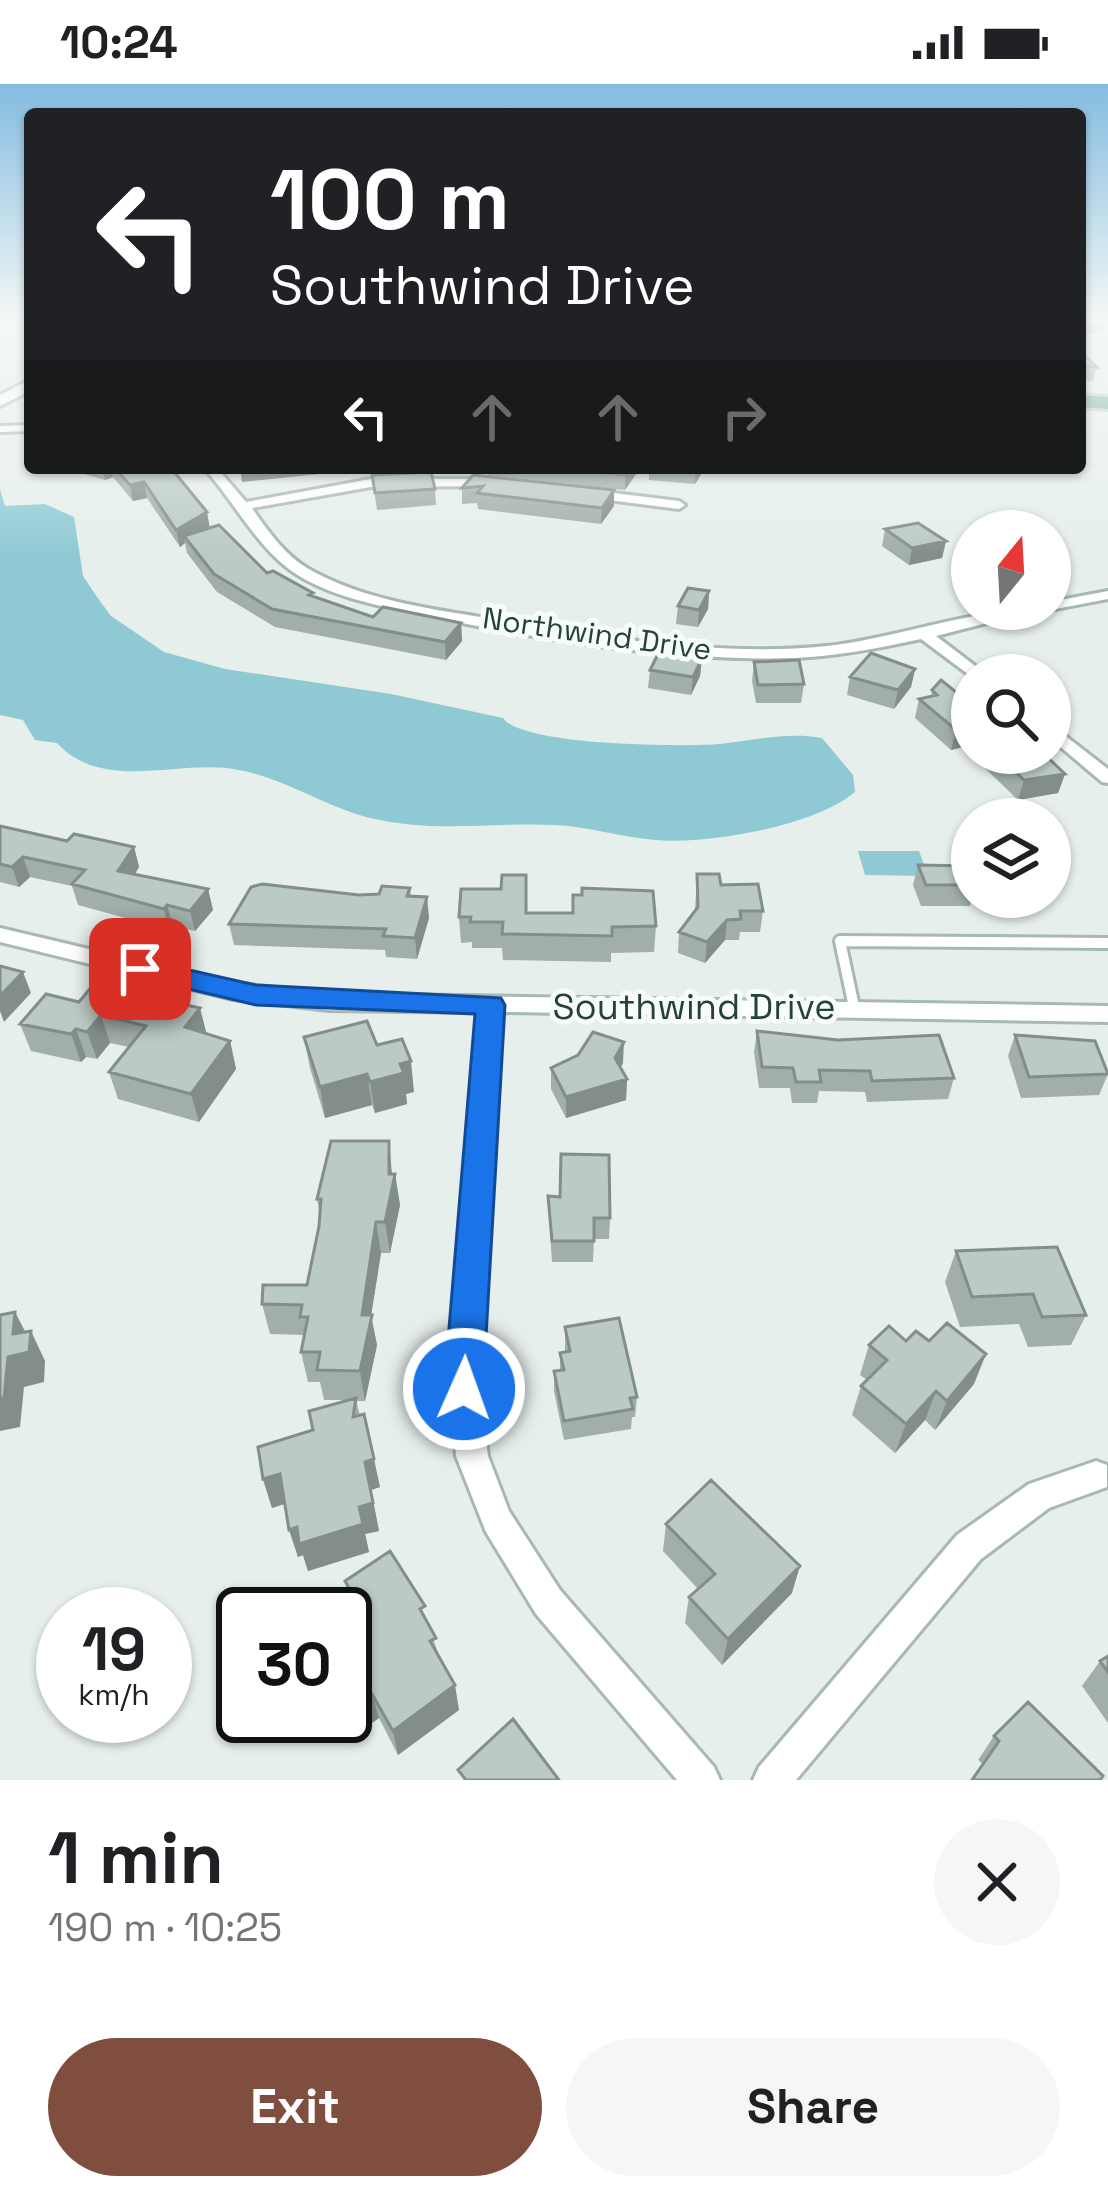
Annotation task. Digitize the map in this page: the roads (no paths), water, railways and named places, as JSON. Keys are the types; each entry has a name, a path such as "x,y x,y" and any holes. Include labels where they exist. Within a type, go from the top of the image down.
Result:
{"street":[{"name":"Northwind Drive","path":"215,474 300,570 324,584 391,605 723,651 821,650 951,627"},
{"path":"243,506 371,483 505,484"},
{"path":"564,491 679,505"},
{"path":"1071,601 1108,595"},
{"path":"923,633 951,654"},
{"path":"1071,746 1107,776"},
{"name":"Southwind Drive","path":"0,935 256,995 491,1005 1108,1014"},
{"path":"491,1005 463,1374 472,1456 496,1520 548,1603 701,1780"},
{"path":"772,1780 969,1547 1040,1496 1096,1476"}],"lane":[{"path":"854,1007 839,941 1108,943"}],"water":[{"path":"0,489 5,506 45,504 74,517 83,576 97,597 111,616 164,652 225,669 391,694 503,718 516,727 570,739 673,745 783,736 822,738 853,775 855,792 814,815 760,831 677,841 556,825 398,823 358,814 239,770 97,767 57,743 35,740 23,720 0,715"},
{"path":"858,851 919,851 928,876 865,875"}]}
